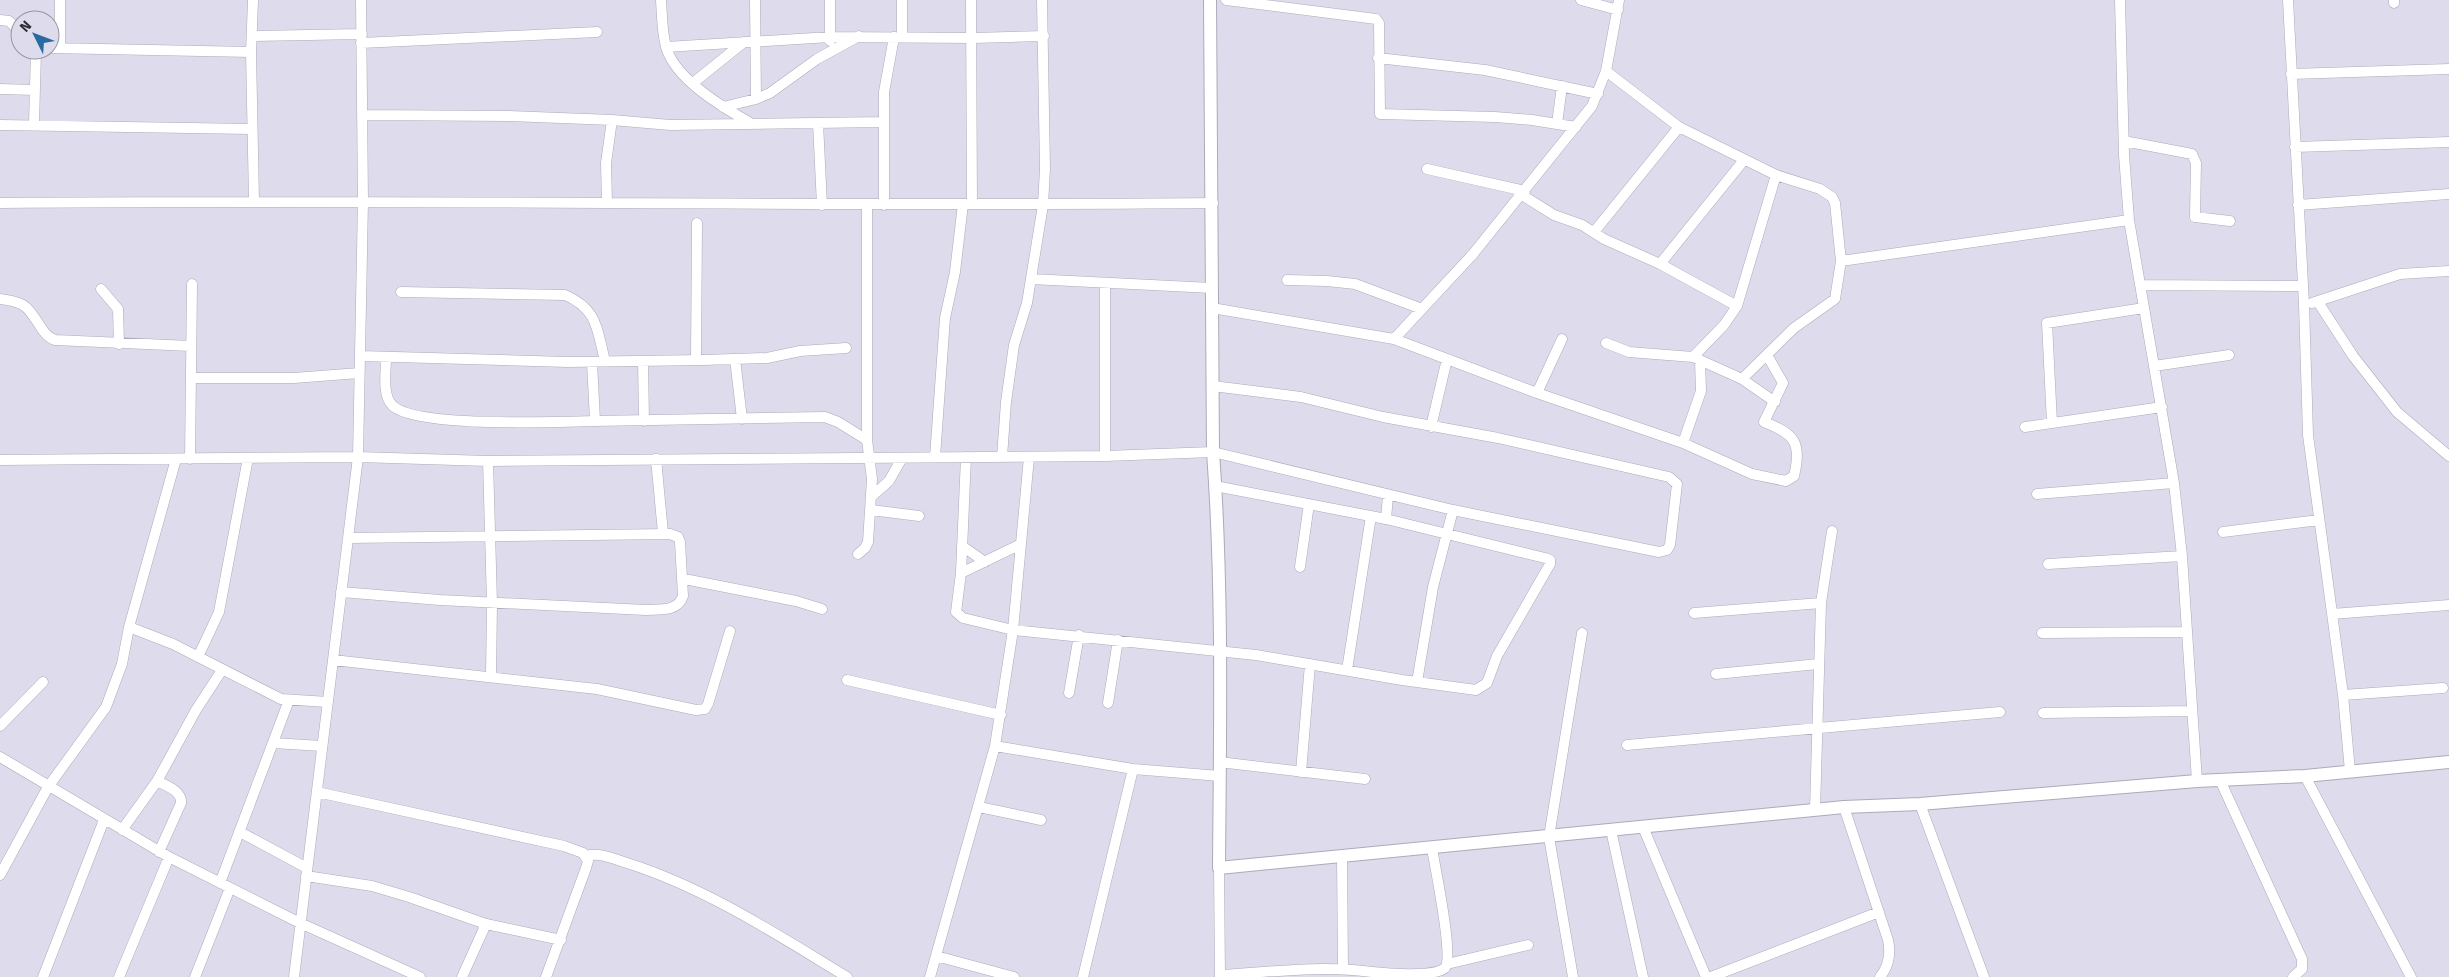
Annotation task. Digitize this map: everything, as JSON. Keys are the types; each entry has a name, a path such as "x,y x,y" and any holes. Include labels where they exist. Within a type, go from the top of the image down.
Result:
{"street":[{"path":"294,977 358,457 363,201 361,0"},
{"path":"661,0 666,47 676,65 710,100 750,123"},
{"path":"755,0 749,42 756,99"},
{"path":"826,54 830,36 830,0"},
{"path":"884,205 884,122 887,68 898,37 902,0"},
{"path":"935,457 945,318 968,204 972,38 971,0"},
{"path":"1002,457 1006,402 1014,345 1027,304 1043,205 1045,169 1042,0"},
{"path":"1210,0 1213,203 1213,452 1220,650 1220,976 1343,968 1389,976 1432,976 1441,972 1447,964 1447,945 1432,848"},
{"path":"1226,0 1375,18 1379,23 1380,114 1495,117 1576,128"},
{"path":"1394,339 1473,254 1576,128 1598,94 1606,71 1619,5 1581,0"},
{"path":"2120,0 2124,141 2129,220 2174,483 2182,556 2197,781"},
{"path":"2288,0 2304,304 2308,435 2343,695 2350,771"},
{"path":"253,1 251,52 254,201"},
{"path":"252,36 361,39 597,32"},
{"path":"666,47 830,36 972,38 1044,36"},
{"path":"723,108 770,93 793,74 860,36"},
{"path":"693,83 749,42"},
{"path":"60,47 251,52"},
{"path":"1378,58 1485,70 1598,94"},
{"path":"34,124 36,60"},
{"path":"2291,74 2449,69"},
{"path":"1606,71 1679,127 1776,175 1820,189 1832,197 1837,209 1841,261 1835,299 1801,323 1742,379"},
{"path":"1557,124 1562,86"},
{"path":"0,89 35,90"},
{"path":"362,114 612,120 670,125 884,122"},
{"path":"608,203 606,162 612,120"},
{"path":"818,122 822,205"},
{"path":"0,125 34,124 252,130"},
{"path":"1594,232 1679,127"},
{"path":"2124,141 2192,154 2196,163 2195,217 2230,221"},
{"path":"2295,147 2449,142"},
{"path":"1660,264 1744,160"},
{"path":"1427,168 1523,193 1554,215 1582,225 1660,264 1737,306"},
{"path":"1682,443 1701,391 1696,359 1737,306 1776,175"},
{"path":"2298,205 2449,194"},
{"path":"0,203 363,201 1043,205 1213,203"},
{"path":"858,554 865,548 868,542 872,497 867,440 867,205"},
{"path":"1841,261 2129,220"},
{"path":"696,360 697,223"},
{"path":"2304,304 2318,302 2400,274 2449,271"},
{"path":"1031,279 1212,288"},
{"path":"1287,280 1355,284 1422,309"},
{"path":"190,459 192,284"},
{"path":"1105,284 1105,456"},
{"path":"2140,285 2302,286"},
{"path":"100,289 118,309 119,344"},
{"path":"402,292 565,295 583,305 592,314 605,361"},
{"path":"0,299 23,306 34,316 47,336 55,340 191,346"},
{"path":"2318,302 2353,356 2397,412 2449,456"},
{"path":"1212,308 1394,339 1537,393 1682,443 1752,474 1774,480 1788,480 1792,478 1795,471 1796,445 1788,433 1764,422 1775,402 1782,380 1767,355"},
{"path":"2052,423 2047,323 2144,308"},
{"path":"1537,393 1562,339"},
{"path":"1606,343 1629,352 1696,359 1742,379 1775,402"},
{"path":"360,356 592,362 774,357 800,351 846,348"},
{"path":"2154,366 2229,355"},
{"path":"386,358 387,394 393,407 402,412 488,422 544,424 594,421 825,417 838,422 867,440"},
{"path":"735,359 742,419"},
{"path":"1431,427 1447,359"},
{"path":"643,361 644,421"},
{"path":"592,362 594,421"},
{"path":"191,378 294,378 360,373"},
{"path":"0,461 358,457 488,461 656,460 1105,456 1213,452 1388,496 1453,510 1662,552 1670,545 1677,484 1669,477 1498,438 1431,427 1302,397 1214,386"},
{"path":"2025,427 2162,407"},
{"path":"966,457 961,574 956,612 959,615 1013,630 1079,635 1168,647 1220,650 1472,690 1487,683 1497,656 1550,563 1545,558 1447,533 1386,519 1215,486"},
{"path":"930,977 996,746 1013,630 1029,457"},
{"path":"198,656 218,612 248,458"},
{"path":"872,497 889,481 902,458"},
{"path":"0,875 48,787 106,706 122,664 129,627 176,459"},
{"path":"656,460 663,533"},
{"path":"488,461 492,603 491,677"},
{"path":"2037,494 2174,483"},
{"path":"1386,519 1388,496"},
{"path":"1300,567 1309,504"},
{"path":"871,510 919,516"},
{"path":"1417,682 1433,587 1453,510"},
{"path":"1347,670 1371,516"},
{"path":"2222,532 2320,520"},
{"path":"1814,810 1821,603 1832,531"},
{"path":"341,592 588,608 669,608 677,606 682,600 684,579 679,540 674,536 663,533 348,538"},
{"path":"961,574 1020,545"},
{"path":"962,546 985,562"},
{"path":"2048,564 2182,556"},
{"path":"684,579 796,601 822,610"},
{"path":"1694,614 1821,603"},
{"path":"2332,614 2449,605"},
{"path":"129,627 148,633 198,656 281,700 328,702"},
{"path":"333,660 597,689 696,710 705,709 708,704 730,631"},
{"path":"2042,633 2187,632"},
{"path":"1573,977 1549,836 1582,633"},
{"path":"1069,693 1079,635"},
{"path":"1108,703 1118,640"},
{"path":"1301,772 1310,664"},
{"path":"1716,674 1818,664"},
{"path":"122,830 158,780 191,718 222,670"},
{"path":"847,680 1001,714"},
{"path":"0,726 42,682"},
{"path":"2343,695 2443,688"},
{"path":"220,883 289,700"},
{"path":"2043,713 2192,711"},
{"path":"1627,745 1816,730 2000,712"},
{"path":"273,743 322,746"},
{"path":"996,746 1133,768 1220,776"},
{"path":"0,757 169,858 300,923 420,977"},
{"path":"1219,762 1366,779"},
{"path":"1219,868 1844,807 1920,804 2197,781 2305,776 2449,762"},
{"path":"1083,977 1133,768"},
{"path":"2305,776 2411,977"},
{"path":"158,780 178,792 182,798 182,803 159,852"},
{"path":"2220,780 2302,959 2302,969 2293,977"},
{"path":"317,792 579,850 586,856 586,868 546,977"},
{"path":"1920,804 1984,977"},
{"path":"980,807 1041,820"},
{"path":"1844,807 1890,949 1888,965 1880,977"},
{"path":"43,977 104,820"},
{"path":"1643,827 1706,977"},
{"path":"1611,830 1644,977"},
{"path":"240,832 307,872 409,896 486,924 561,940"},
{"path":"586,856 593,854 606,856 642,868 698,891 742,913 847,977"},
{"path":"1342,857 1343,968"},
{"path":"119,977 169,858"},
{"path":"195,977 230,888"},
{"path":"1711,977 1879,912"},
{"path":"462,977 486,924"},
{"path":"1447,964 1528,945"},
{"path":"936,956 1014,977"}]}
